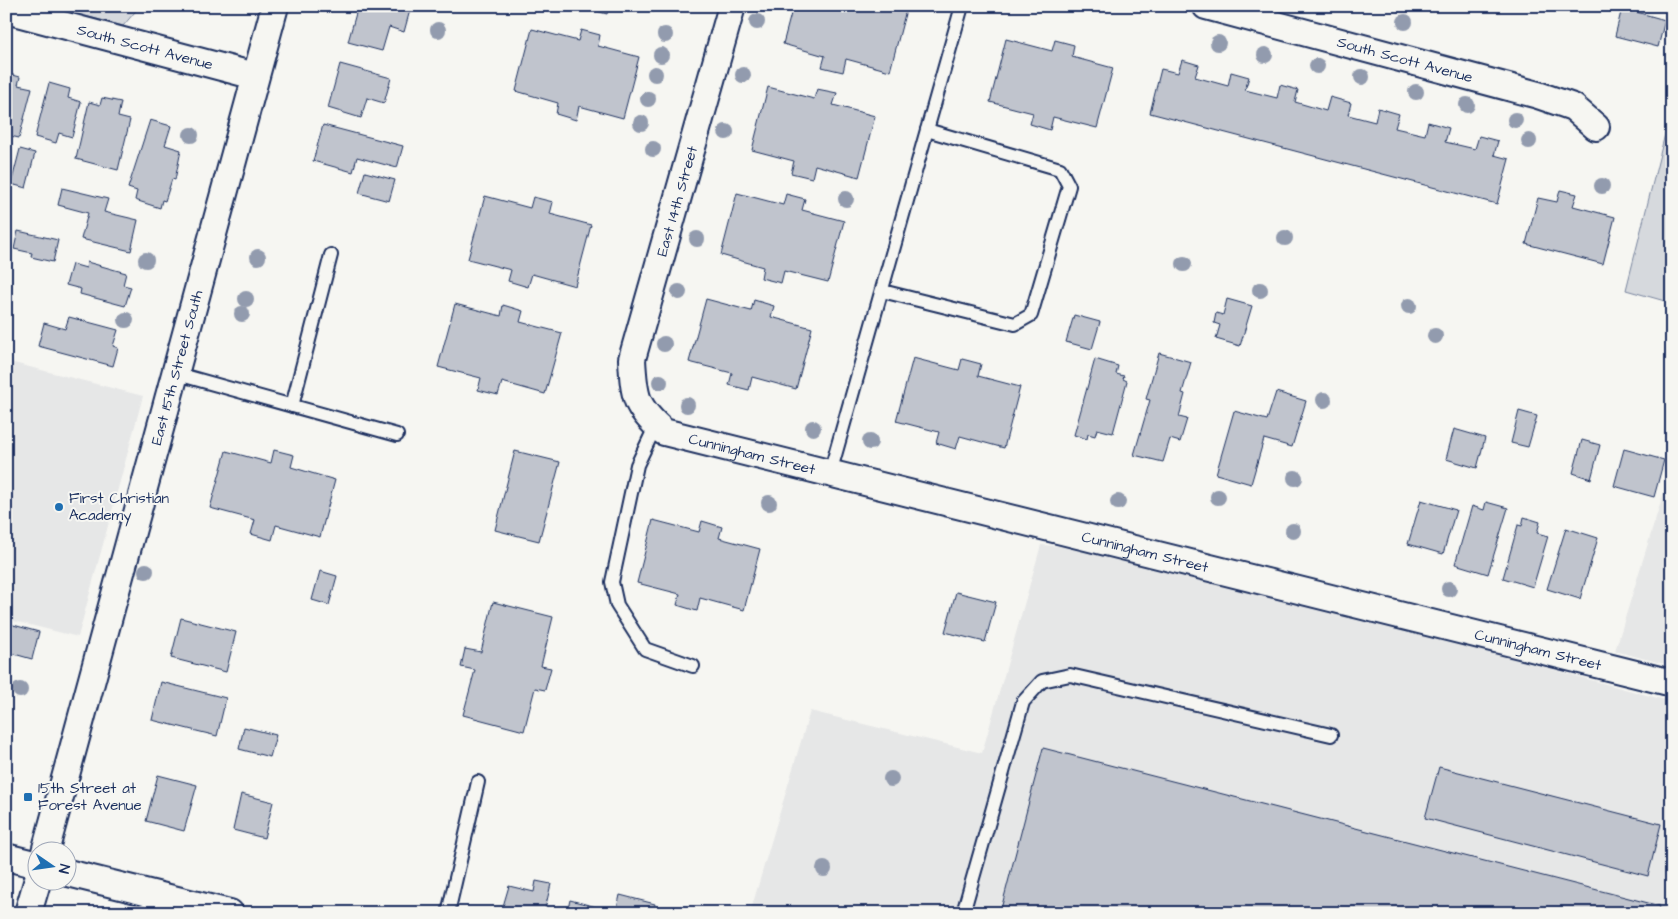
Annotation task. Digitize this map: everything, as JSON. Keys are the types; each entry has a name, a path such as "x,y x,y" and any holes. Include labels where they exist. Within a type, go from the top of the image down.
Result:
{"street":[{"name":"East 15th Street South","path":"48,842 275,6"},
{"name":"East 14th Street","path":"636,397 632,359 732,6"},
{"name":"South Scott Avenue","path":"1206,6 1538,95 1573,107 1596,127"},
{"name":"South Scott Avenue","path":"6,10 255,76"},
{"name":"Cunningham Street","path":"636,397 646,416 664,432 1672,683"},
{"path":"6,857 28,862"},
{"path":"78,875 230,913"},
{"path":"28,913 34,892"}],"lane":[{"path":"830,474 962,6"},
{"path":"882,291 1015,324 1031,315 1069,186 1060,169 927,130"},
{"path":"292,406 331,255"},
{"path":"174,373 398,435"},
{"path":"656,424 636,465 612,582 617,605 646,649 693,666"},
{"path":"963,913 1023,702 1042,682 1070,675 1331,735"},
{"path":"448,913 478,782"}],"shaded area":[{"path":"47,6 140,6 123,26"},
{"path":"1672,106 1672,303 1626,290"},
{"name":"First Christian Academy","path":"6,361 143,396 78,637 6,619"},
{"path":"1672,465 1672,666 1615,651"},
{"path":"1041,545 1087,548 1383,623 1672,702 1672,913 750,913 810,711 982,753"}],"building":[{"path":"358,6 395,6 410,10 404,32 389,27 382,51 348,42"},
{"path":"587,6 609,6 607,14 586,8"},
{"path":"631,6 655,6 654,12"},
{"path":"793,6 892,6 906,10 890,71 846,59 843,72 822,67 825,56 783,44"},
{"path":"1622,8 1665,20 1658,47 1615,36"},
{"path":"532,29 578,41 581,30 600,35 598,46 639,57 623,118 579,106 576,120 556,114 558,103 516,91"},
{"path":"1006,39 1052,51 1055,40 1074,45 1072,57 1113,68 1097,128 1053,117 1050,130 1030,124 1033,113 990,102"},
{"path":"1182,60 1199,65 1195,77 1228,86 1231,72 1249,77 1245,90 1277,98 1280,85 1298,90 1295,102 1326,111 1330,97 1351,103 1348,115 1375,122 1378,108 1399,114 1395,128 1425,135 1428,122 1449,128 1445,142 1475,149 1479,136 1498,141 1494,155 1509,159 1497,204 1150,113 1161,69 1178,73"},
{"path":"340,64 391,78 384,103 367,98 361,118 328,108"},
{"path":"6,73 20,77 18,85 32,88 19,138 6,135"},
{"path":"49,83 70,89 68,98 81,102 72,137 59,133 56,143 35,137"},
{"path":"768,87 814,99 817,89 837,93 833,105 875,116 859,177 815,165 812,178 791,173 794,161 752,150"},
{"path":"102,98 121,102 118,117 130,120 118,170 76,159 89,102 100,105"},
{"path":"150,120 171,126 165,145 181,150 175,180 172,179 165,201 162,200 160,208 135,200 137,191 128,188"},
{"path":"323,125 403,146 397,168 357,157 353,172 313,161"},
{"path":"20,149 35,153 26,188 11,184"},
{"path":"365,172 395,180 389,201 359,193"},
{"path":"62,188 108,199 104,212 138,220 131,251 81,239 88,213 58,205"},
{"path":"1560,190 1577,194 1573,206 1615,217 1603,264 1526,244 1538,198 1557,202"},
{"path":"737,193 783,205 786,194 805,199 802,210 844,221 828,282 784,271 781,283 761,278 763,267 721,255"},
{"path":"485,196 530,208 533,197 553,202 550,214 591,225 575,286 532,274 528,287 508,281 511,270 468,259"},
{"path":"18,231 58,240 53,262 31,257 32,253 14,249"},
{"path":"87,262 126,273 123,285 131,287 125,306 80,294 81,289 66,285 72,264 86,268"},
{"path":"706,299 751,311 754,300 774,306 771,317 812,328 796,389 752,377 749,390 729,385 732,373 689,362"},
{"path":"1227,299 1252,306 1240,346 1216,339 1220,325 1214,323 1216,313 1223,315"},
{"path":"455,304 501,316 503,305 523,311 520,322 562,333 545,394 502,382 498,395 478,390 481,378 438,367"},
{"path":"1074,315 1100,322 1092,349 1066,342"},
{"path":"69,317 118,330 113,346 118,348 113,366 38,346 44,323 65,329"},
{"path":"1159,353 1191,362 1182,393 1185,394 1179,417 1187,419 1180,442 1170,439 1163,462 1134,455 1150,400 1146,399"},
{"path":"913,358 959,370 962,359 981,364 978,376 1020,387 1004,448 960,436 956,449 936,443 939,432 896,421"},
{"path":"1095,359 1118,366 1116,374 1124,376 1123,379 1127,381 1113,433 1097,429 1095,436 1088,434 1087,439 1074,435"},
{"path":"1276,392 1306,401 1292,447 1264,439 1251,484 1216,474 1234,411 1267,420"},
{"path":"1519,411 1537,416 1528,447 1511,443"},
{"path":"1454,429 1485,438 1477,468 1446,459"},
{"path":"1582,440 1600,445 1591,479 1573,473"},
{"path":"1624,449 1664,460 1654,497 1614,486"},
{"path":"274,450 294,455 291,467 335,480 320,537 276,525 272,540 251,534 255,520 210,508 226,451 271,463"},
{"path":"515,451 560,462 539,541 495,530"},
{"path":"1421,500 1456,510 1443,554 1408,544"},
{"path":"1486,502 1508,508 1488,574 1455,564 1472,506 1484,510"},
{"path":"1524,517 1540,522 1537,533 1548,536 1533,587 1503,578 1518,525 1522,526"},
{"path":"653,520 699,532 702,521 722,527 719,538 760,549 744,610 700,598 697,611 677,605 680,594 637,583"},
{"path":"1566,528 1598,538 1580,599 1547,589"},
{"path":"320,571 337,576 329,605 312,600"},
{"path":"956,592 996,602 985,642 945,632"},
{"path":"493,602 553,617 541,666 551,668 545,690 535,688 524,731 463,715 475,670 461,667 465,649 481,652"},
{"path":"181,618 236,632 226,672 171,658"},
{"path":"6,623 39,632 32,659 7,652 6,657"},
{"path":"161,682 226,698 217,736 152,720"},
{"path":"244,727 276,735 270,757 239,749"},
{"path":"1043,748 1660,906 1658,913 1000,913"},
{"path":"1439,767 1661,824 1648,876 1425,818"},
{"path":"158,775 197,785 184,831 146,821"},
{"path":"241,794 273,802 264,838 233,830"},
{"path":"536,881 551,884 544,913 501,913 509,886 534,892"},
{"path":"620,895 655,904 653,913 616,913"},
{"path":"570,900 604,909 604,913 567,913"}],"place":[{"name":"First Christian Academy","path":"59,507"},
{"name":"15th Street at Forest Avenue","path":"28,797"}]}
